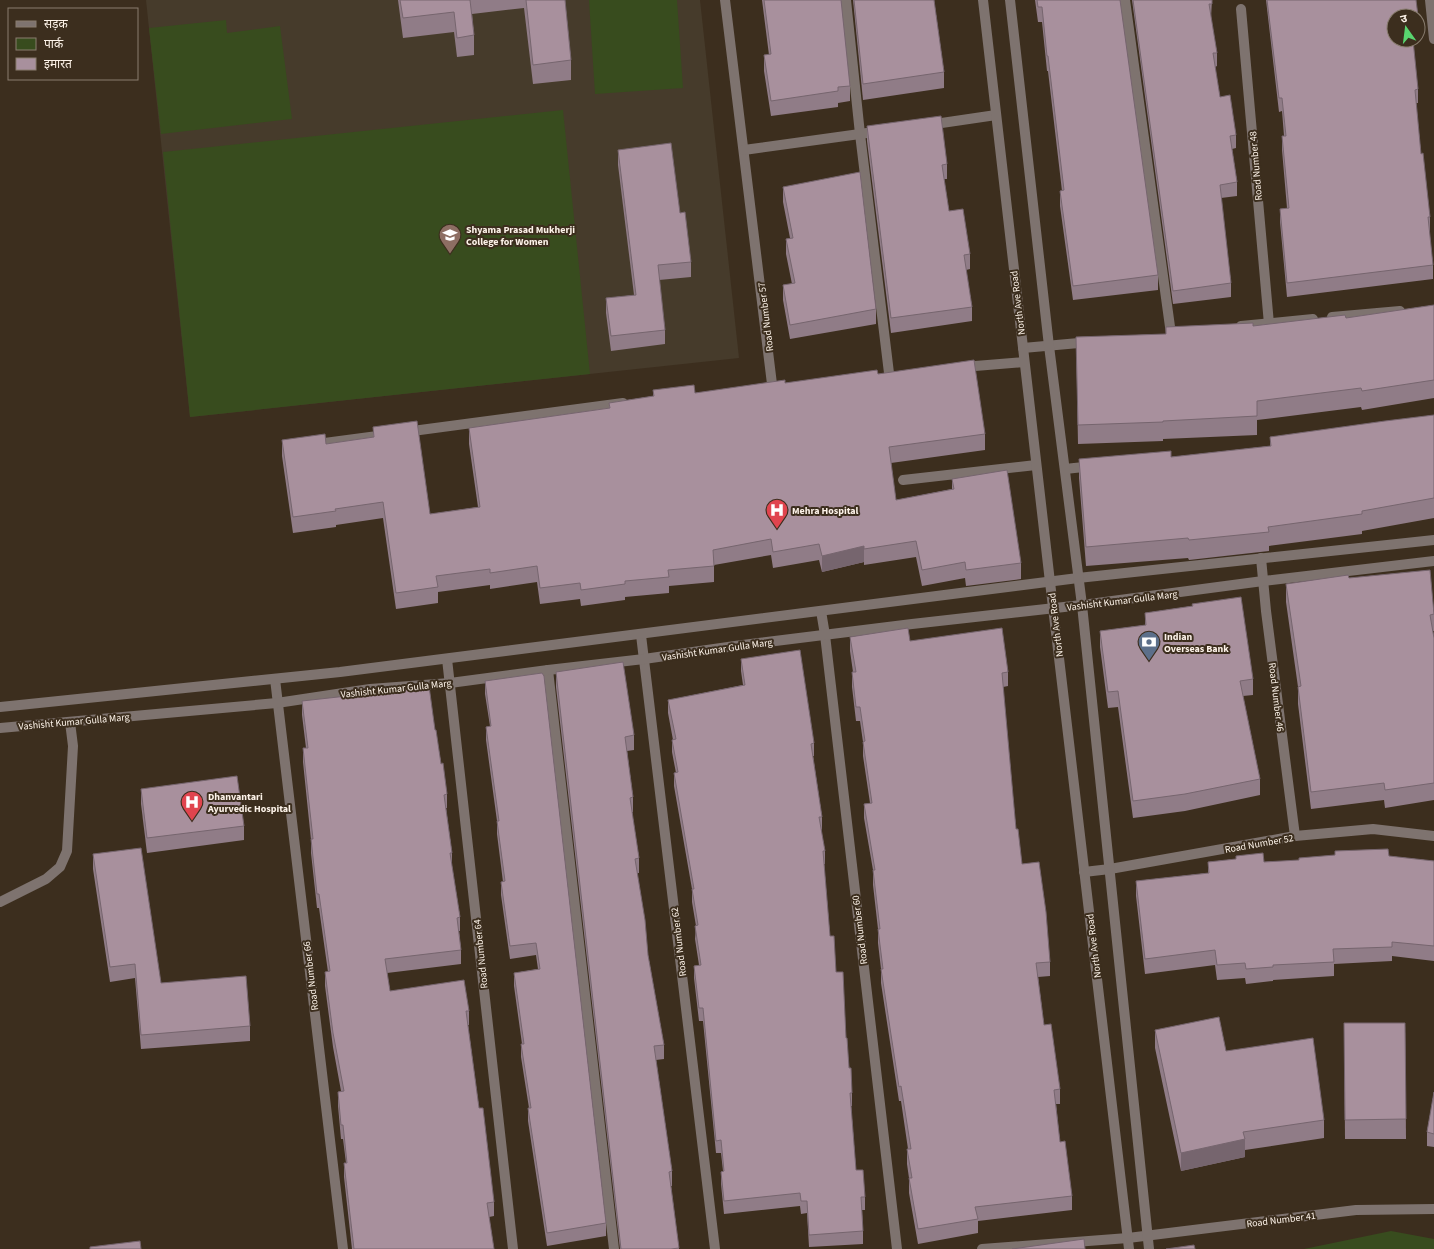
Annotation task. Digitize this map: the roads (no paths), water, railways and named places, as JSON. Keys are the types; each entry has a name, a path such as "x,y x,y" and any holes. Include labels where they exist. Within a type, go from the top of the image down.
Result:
{"street":[{"name":"Road Number 57","path":"725,0 772,384"},
{"path":"846,0 860,134 889,374"},
{"name":"North Ave Road","path":"983,0 1022,348 1129,1249"},
{"path":"1010,0 1082,605 1150,1249"},
{"path":"1125,0 1171,334"},
{"path":"1430,0 1434,39"},
{"name":"Road Number 48","path":"1241,9 1268,324"},
{"path":"922,126 996,115"},
{"path":"744,150 875,132"},
{"path":"1231,328 1410,310"},
{"path":"1022,348 1102,341"},
{"path":"951,368 1024,362"},
{"path":"317,444 631,402"},
{"path":"903,480 1036,465"},
{"path":"1065,469 1107,465"},
{"name":"Vashisht Kumar Gulla Marg","path":"0,707 275,679 447,659 1078,578 1434,540"},
{"name":"Road Number 46","path":"1261,558 1295,836"},
{"name":"Vashisht Kumar Gulla Marg","path":"0,728 277,703 370,688 450,683 735,646 1434,562"},
{"name":"Road Number 60","path":"821,611 897,1249"},
{"name":"Road Number 62","path":"641,635 715,1249"},
{"name":"Road Number 64","path":"447,659 513,1249"},
{"path":"548,670 614,1249"},
{"name":"Road Number 66","path":"275,679 343,1249"},
{"path":"0,902 46,879 60,868 67,851 73,746 70,722"},
{"name":"Road Number 52","path":"1084,872 1110,869 1295,836 1373,829 1434,836"},
{"name":"Road Number 41","path":"982,1249 1148,1236 1356,1210 1434,1209"}],"place":[{"name":"Shyama Prasad Mukherji College for Women","path":"450,254"},
{"name":"Mehra Hospital","path":"777,530"},
{"name":"Indian Overseas Bank","path":"1149,662"},
{"name":"Dhanvantari Ayurvedic Hospital","path":"192,822"}]}
